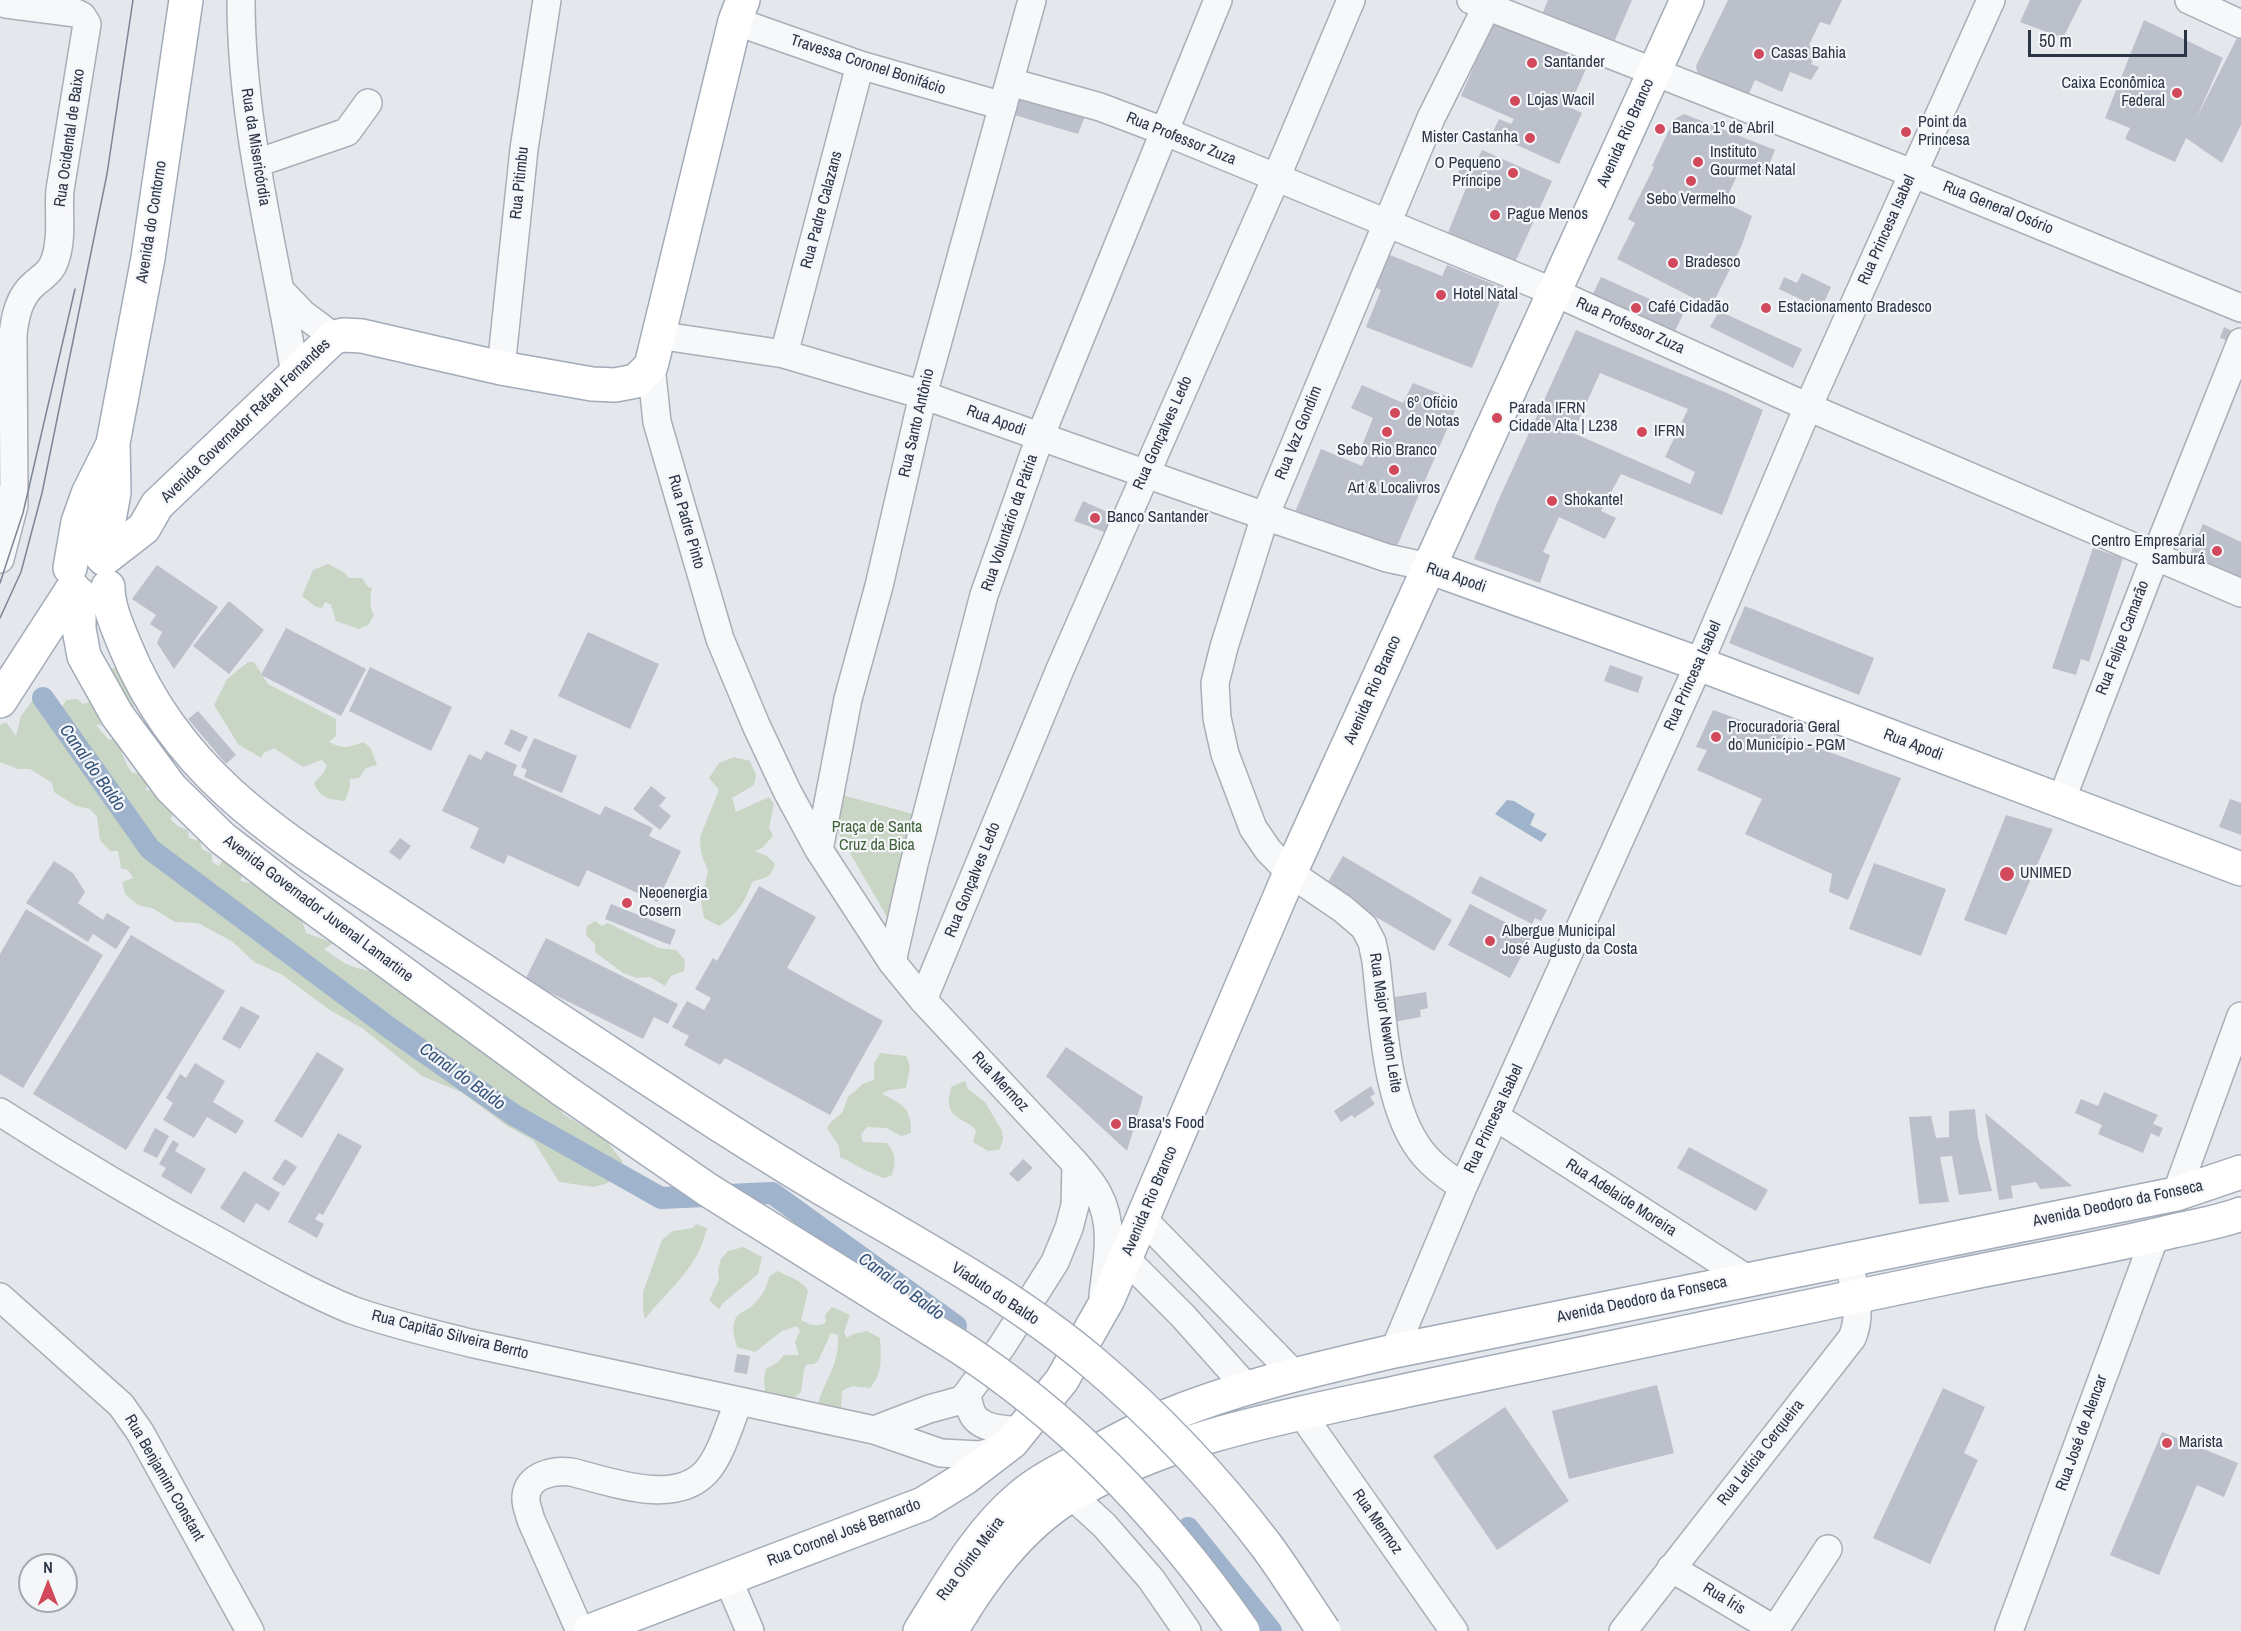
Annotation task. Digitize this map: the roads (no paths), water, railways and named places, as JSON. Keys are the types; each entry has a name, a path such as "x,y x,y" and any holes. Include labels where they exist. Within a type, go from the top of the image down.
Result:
{"main road":[{"name":"Avenida do Contorno","path":"89,575 114,493 113,443 148,258 186,0"},
{"name":"Avenida Rio Branco","path":"1062,1380 1100,1314 1126,1259 1290,873 1687,0"},
{"name":"Rua Padre Pinto","path":"654,351 739,10"},
{"name":"Avenida Governador Rafael Fernandes","path":"0,701 89,575 144,528 154,510 166,496 334,337 362,336 501,368 592,384 615,385 636,381 654,351"},
{"name":"Avenida do Contorno","path":"89,575 78,522 88,494 113,443"},
{"path":"114,493 128,508 154,510"},
{"name":"Rua Apodi","path":"1429,567 1699,664 2241,869"},
{"name":"Viaduto do Baldo","path":"89,575 108,600 147,692 171,730 221,787 257,818 311,857 591,1041 760,1150 986,1287 1038,1321 1090,1360 1150,1414 1210,1478 1265,1545 1324,1631"},
{"name":"Avenida Governador Juvenal Lamartine","path":"89,575 79,629 84,656 117,715 171,788 222,838 563,1090 708,1190 958,1346 1030,1396 1103,1463 1167,1530 1243,1631"},
{"name":"Avenida Deodoro da Fonseca","path":"1064,1483 1167,1417 1294,1374 1746,1278 1848,1260 2176,1194 2241,1172"},
{"path":"1064,1483 1126,1466 1193,1441 1301,1413 1652,1338 2155,1236 2241,1214"},
{"path":"2030,1223 2016,1238 2015,1247 2020,1255 2031,1261"},
{"path":"1643,1300 1652,1338"},
{"name":"Rua Coronel José Bernardo","path":"590,1631 923,1504 965,1478 1013,1439 1062,1380"},
{"name":"Rua Olinto Meira","path":"920,1631 986,1533 1020,1497 1064,1483"},
{"name":"Rua Olinto Meira","path":"951,1631 998,1562 1064,1483"}],"street":[{"name":"Rua da Misericórdia","path":"241,0 241,40 247,112 282,292 295,374"},
{"name":"Rua Pitimbu","path":"501,368 524,149 548,0"},
{"name":"Rua Santo Antônio","path":"819,850 848,699 879,586 923,395 1032,0"},
{"name":"Rua Voluntário da Pátria","path":"892,962 914,864 984,595 1040,437 1218,0"},
{"name":"Rua Gonçalves Ledo","path":"923,1000 1061,667 1276,178 1351,0"},
{"name":"Rua Princesa Isabel","path":"1394,1351 1463,1187 1699,664 1808,407 1991,0"},
{"path":"2189,0 2241,24"},
{"name":"Rua General Osório","path":"1483,2 1653,72 1912,173 2241,308"},
{"name":"Rua Vaz Gondim","path":"1290,873 1268,850 1253,828 1225,754 1216,718 1215,683 1265,516 1386,223 1483,2"},
{"name":"Rua Ocidental de Baixo","path":"6,4 75,13 81,16 87,24 60,190 58,209 60,229 55,260 46,275 22,298 15,316 7,502"},
{"name":"Travessa Coronel Bonifácio","path":"739,10 860,65 1006,94"},
{"name":"Rua Padre Calazans","path":"784,354 860,65"},
{"name":"Rua Professor Zuza","path":"1006,94 1100,107 1166,132 1554,292 1808,407 2241,593"},
{"path":"257,163 347,132 368,103"},
{"path":"282,292 303,314 334,337"},
{"name":"Rua Felipe Camarão","path":"2061,801 2155,556 2241,342"},
{"name":"Rua Apodi","path":"654,351 784,354 923,395 1388,558 1429,567"},
{"name":"Rua Padre Pinto","path":"654,351 657,422 720,639 756,725 787,791 819,850 892,962 923,1000"},
{"path":"0,559 7,502"},
{"name":"Rua Major Newton Leite","path":"1290,873 1343,909 1364,927 1372,942 1376,961 1398,1108 1417,1146 1430,1161 1463,1187"},
{"name":"Rua Mermoz","path":"923,1000 1076,1164 1098,1193 1106,1213 1109,1237 1100,1314"},
{"path":"2176,1194 2241,1016"},
{"name":"Rua Capitão Silveira Berrto","path":"0,1112 75,1161 158,1209 270,1270 352,1309 411,1328 470,1343 874,1430 941,1452 980,1455 1013,1439"},
{"name":"Rua Adelaide Moreira","path":"1496,1117 1746,1278"},
{"path":"874,1430 964,1397 1002,1346 1055,1262 1069,1228 1075,1205 1076,1164"},
{"path":"1143,1219 1294,1374"},
{"name":"Rua José de Alencar","path":"2009,1631 2155,1236"},
{"path":"1126,1259 1183,1316 1248,1389"},
{"name":"Rua Letícia Cerqueira","path":"1623,1631 1852,1338 1858,1318 1848,1260"},
{"path":"1183,1316 1213,1291"},
{"name":"Rua Benjamim Constant","path":"0,1297 121,1405 140,1432 250,1631"},
{"path":"964,1397 972,1414 979,1421 1013,1439"},
{"path":"580,1631 531,1520 526,1503 529,1488 539,1477 560,1471 645,1490 661,1491 692,1483 706,1473 713,1462 739,1401"},
{"name":"Rua Mermoz","path":"1301,1413 1454,1631"},
{"path":"1064,1483 1151,1579 1187,1631"},
{"path":"1776,1630 1828,1549"},
{"name":"Rua Íris","path":"1671,1568 1776,1630"},
{"path":"728,1577 750,1631"}],"water":[{"path":"1507,800 1514,801 1535,814 1530,825 1547,834 1541,842 1495,814"}],"waterway":[{"name":"Canal do Baldo","path":"43,698 150,849 391,1029 514,1115 661,1198 772,1193 956,1326"},
{"name":"Canal do Baldo","path":"1188,1528 1271,1631"}],"tram line":[{"path":"0,618 21,572 42,493 107,174 133,0"},
{"path":"0,583 23,513 75,289"}],"place":[{"name":"Casas Bahia","path":"1759,54"},
{"name":"Santander","path":"1532,63"},
{"name":"Caixa Econômica Federal","path":"2177,93"},
{"name":"Lojas Wacil","path":"1515,101"},
{"name":"Banca 1º de Abril","path":"1660,129"},
{"name":"Point da Princesa","path":"1906,132"},
{"name":"Mister Castanha","path":"1530,138"},
{"name":"Instituto Gourmet Natal","path":"1698,162"},
{"name":"O Pequeno Príncipe","path":"1513,173"},
{"name":"Sebo Vermelho","path":"1691,181"},
{"name":"Pague Menos","path":"1495,215"},
{"name":"Bradesco","path":"1673,263"},
{"name":"Hotel Natal","path":"1441,295"},
{"name":"Café Cidadão","path":"1636,308"},
{"name":"Estacionamento Bradesco","path":"1766,308"},
{"name":"6º Ofício de Notas","path":"1395,413"},
{"name":"Parada IFRN Cidade Alta | L238","path":"1497,418"},
{"name":"Sebo Rio Branco","path":"1387,432"},
{"name":"IFRN","path":"1642,432"},
{"name":"Art & Localivros","path":"1394,470"},
{"name":"Shokante!","path":"1552,501"},
{"name":"Banco Santander","path":"1095,518"},
{"name":"Centro Empresarial Samburá","path":"2217,551"},
{"name":"Procuradoria Geral do Município - PGM","path":"1716,737"},
{"name":"UNIMED","path":"2007,874"},
{"name":"Neoenergia Cosern","path":"627,903"},
{"name":"Albergue Municipal José Augusto da Costa","path":"1490,941"},
{"name":"Brasa's Food","path":"1116,1124"},
{"name":"Marista","path":"2167,1443"}],"park label":[{"name":"Praça de Santa Cruz da Bica","path":"877,837"}]}
